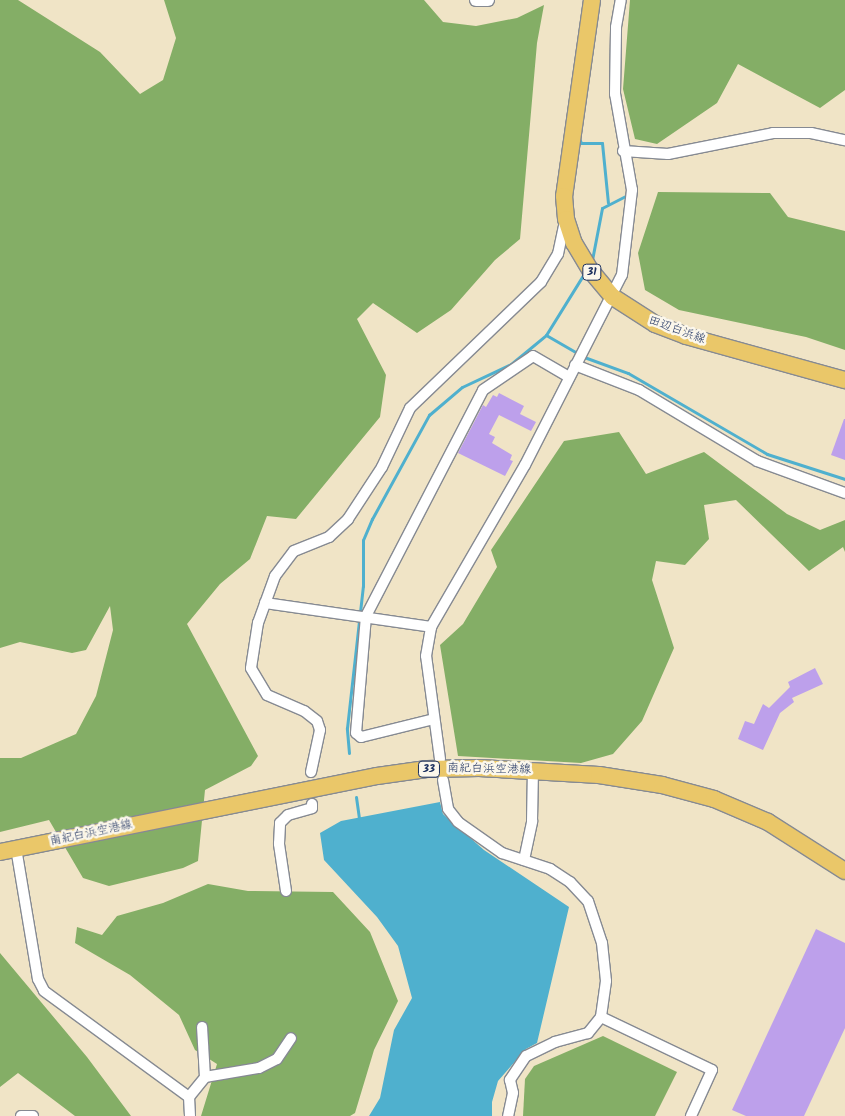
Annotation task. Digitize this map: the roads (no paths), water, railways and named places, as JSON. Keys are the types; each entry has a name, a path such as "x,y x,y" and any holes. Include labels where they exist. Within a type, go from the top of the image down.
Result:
{"main road":[{"name":"田辺白浜線","path":"592,0 566,165 566,218 574,243 591,271 613,297 655,324 686,336 845,380"},
{"name":"南紀白浜空港線","path":"0,852 378,776 427,769 533,770 599,775 662,785 714,799 768,822 845,871"}],"street":[{"path":"476,0 488,0"},
{"path":"440,759 426,656 431,626 525,465 583,349 613,297 622,275 631,203 614,71 621,0"},
{"path":"623,151 668,154 773,133 811,133 845,140"},
{"path":"311,772 320,730 317,721 312,714 267,695 251,668 253,646 264,604 282,562 294,551 328,537 355,510 382,467 410,408 542,282 558,254 566,218"},
{"path":"434,719 361,737 356,733 361,615 483,390 533,356 569,377"},
{"path":"576,363 639,390 757,461 845,493"},
{"path":"264,604 361,615 431,626"},
{"path":"524,860 532,820 533,770"},
{"path":"443,780 448,809 458,822 502,853 550,869 570,882 588,901 596,918 606,981 601,1017 588,1033 555,1042 526,1056 510,1080 513,1093 508,1116"},
{"path":"286,891 279,844 280,823 288,815 312,808 312,804"},
{"path":"16,848 38,979 44,991 189,1097"},
{"path":"601,1017 712,1070 691,1116"},
{"path":"202,1028 205,1077"},
{"path":"190,1116 189,1097 205,1077 259,1068 277,1059 291,1038"},
{"path":"21,1116 33,1116"}],"water":[{"path":"440,802 443,814 484,850 569,907 537,1043 526,1049 498,1081 492,1102 492,1116 369,1116 380,1098 394,1030 412,998 398,946 377,917 324,860 320,833 341,821"}],"waterway":[{"path":"579,138 581,143 602,143 608,203"},
{"path":"592,260 602,208 627,195"},
{"path":"546,335 585,272"},
{"path":"349,753 347,728 363,586 363,540 372,519 429,415 462,387 511,364 546,335 584,357 628,373 767,454 845,479"},
{"path":"356,797 359,819"}]}
